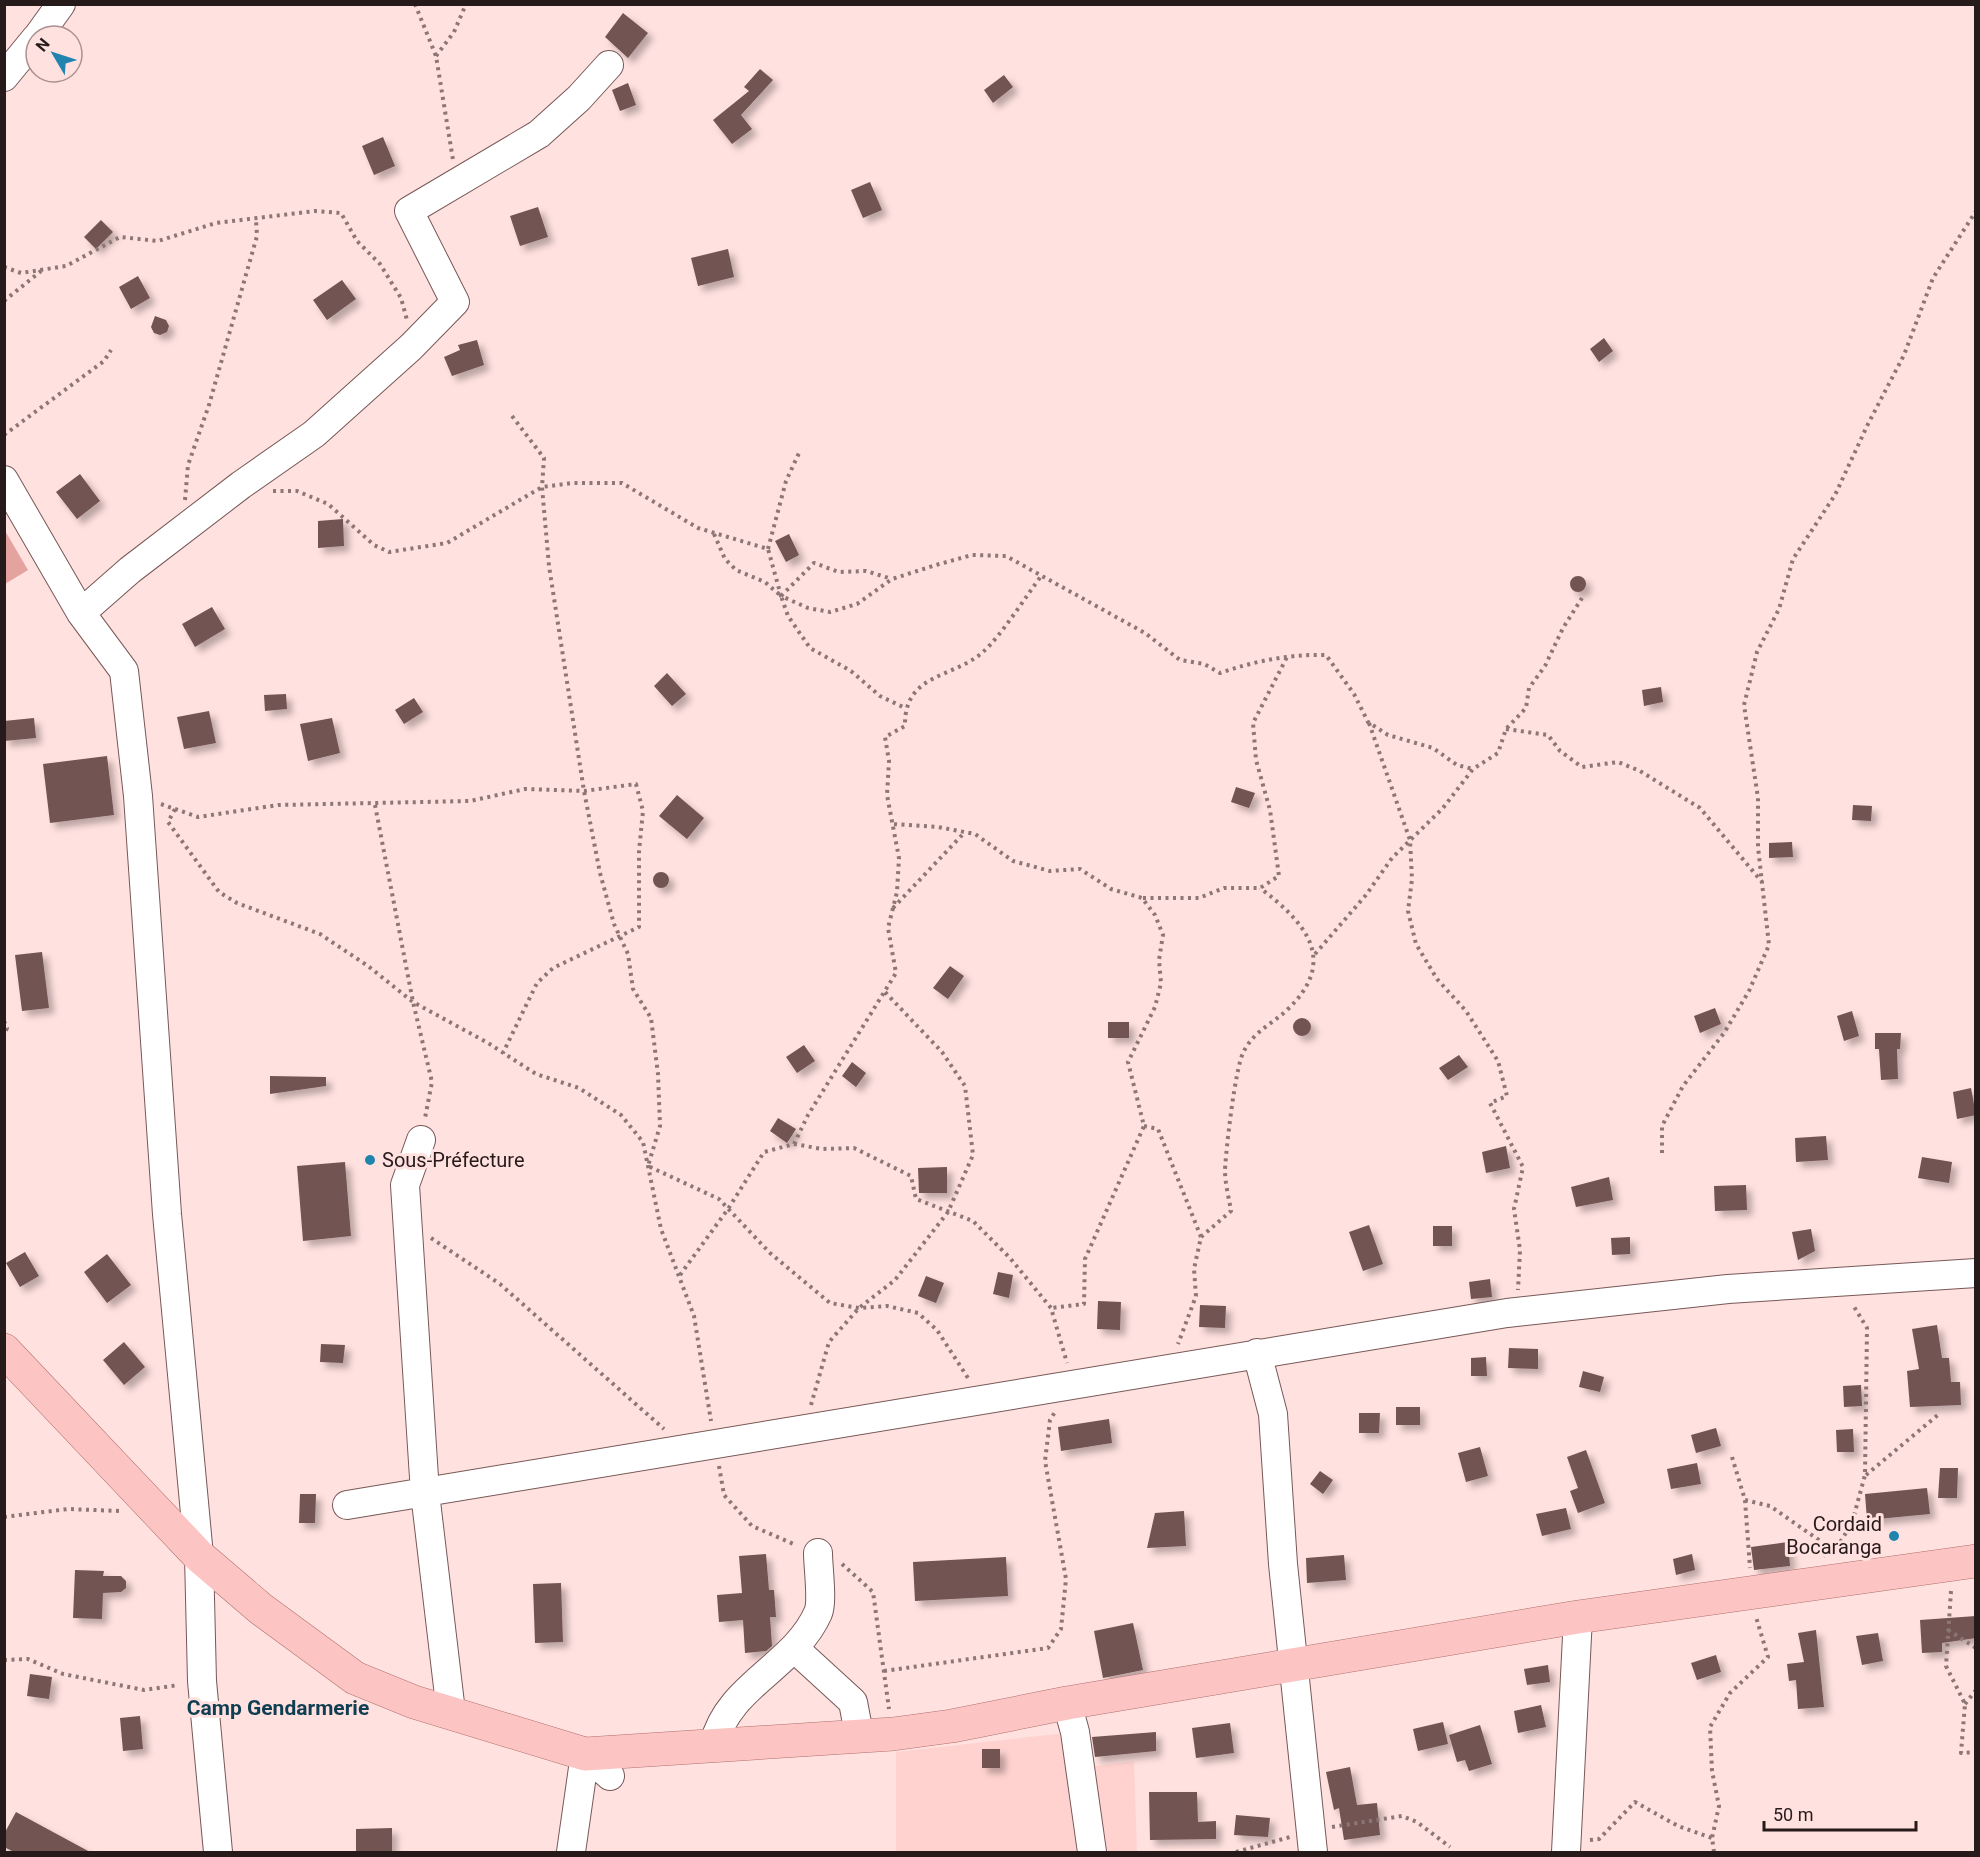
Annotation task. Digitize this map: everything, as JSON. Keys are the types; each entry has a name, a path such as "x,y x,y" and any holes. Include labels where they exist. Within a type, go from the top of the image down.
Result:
{"main road":[{"path":"4,1350 199,1556 261,1609 355,1678 414,1702 585,1754 859,1734 893,1734 952,1726 1067,1703 1578,1617 1862,1579 1965,1562"}],"street":[{"path":"47,24 62,4"},
{"path":"4,77 24,53"},
{"path":"81,613 130,570 184,531 233,491 314,434 414,344 455,302 409,211 538,134 579,98 609,65"},
{"path":"4,480 81,613 124,671 138,796 167,1214 199,1556 202,1681 218,1852"},
{"path":"421,1140 405,1185 425,1493 451,1712"},
{"path":"347,1505 1072,1383 1517,1312 1839,1280 1976,1273"},
{"path":"1257,1353 1273,1414 1283,1564 1312,1842"},
{"path":"714,1744 718,1727 737,1698 794,1648 819,1611 818,1553"},
{"path":"1567,1848 1578,1617"},
{"path":"794,1648 853,1702 859,1734"},
{"path":"1067,1703 1075,1732 1092,1852"},
{"path":"585,1754 610,1776"},
{"path":"571,1852 585,1754"}],"path":[{"path":"415,4 436,56 452,156 462,180"},
{"path":"436,56 454,32 466,4"},
{"path":"1662,1153 1662,1126 1683,1086 1724,1033 1749,991 1769,945 1758,847 1758,798 1744,705 1757,652 1779,609 1792,560 1835,495 1868,424 1904,356 1933,278 1976,211"},
{"path":"4,267 21,273 66,266 120,237 158,241 216,223 315,212 341,213 357,241 380,264 400,298 414,344"},
{"path":"184,531 188,465 209,405 257,236 256,219"},
{"path":"4,301 43,269"},
{"path":"4,435 104,361 111,350"},
{"path":"512,416 544,458 542,487 549,566 584,791 600,873 619,934 628,954 633,989 651,1018 660,1126 648,1166"},
{"path":"799,453 786,482 768,549 788,616 810,648 850,671 880,696 905,708"},
{"path":"233,491 297,491 328,504 374,544 389,552 447,543 542,487 572,483 622,483 698,528 768,549"},
{"path":"714,533 725,559 736,570 765,582 781,596 808,608 830,612 857,604 892,579 972,555 1006,556 1145,633 1180,660 1204,664 1220,673 1250,662 1326,655 1354,694 1368,722 1410,840 1412,879 1408,911 1416,944 1437,979 1466,1011 1498,1061 1507,1096 1490,1103 1523,1167 1514,1209 1520,1250 1517,1312"},
{"path":"781,596 814,563 839,572 866,571 892,579"},
{"path":"794,1144 896,973 888,928 897,892 899,858 887,795 890,761 885,737 905,726 905,708 924,683 967,663 984,652 1042,575"},
{"path":"1315,954 1366,895 1392,858 1443,808 1473,769 1498,753 1506,729 1526,708 1529,688 1545,666 1563,628 1582,598"},
{"path":"894,824 938,827 975,834 1013,861 1050,871 1080,869 1111,889 1142,898 1199,898 1224,888 1260,888 1279,876 1270,810 1256,760 1253,723 1287,657"},
{"path":"1368,722 1388,735 1432,748 1457,765 1473,769"},
{"path":"1506,729 1548,735 1560,751 1582,767 1618,762 1640,771 1700,808 1762,882"},
{"path":"138,796 198,817 278,805 375,805 470,801 525,789 584,791 636,784 643,811 639,851 639,927 619,934 553,968 537,982 503,1053"},
{"path":"375,805 413,1002 432,1082 421,1140"},
{"path":"175,809 168,822 219,892 237,903 320,934 368,966 413,1002 536,1074 579,1088 621,1115 643,1142 662,1229 694,1316 724,1495 752,1526 842,1563 873,1592 893,1734"},
{"path":"892,909 964,832"},
{"path":"1201,1237 1231,1211 1225,1171 1243,1053 1260,1029 1287,1010 1303,993 1313,973 1315,954 1301,923 1260,888"},
{"path":"1052,1308 1084,1304 1085,1259 1144,1126 1128,1062 1155,1007 1161,983 1159,960 1163,935 1155,915 1142,898"},
{"path":"804,1428 829,1342 859,1308 895,1280 948,1212 973,1155 965,1086 942,1052 884,992"},
{"path":"4,1021 7,1028 4,1035"},
{"path":"1144,1126 1158,1129 1201,1237 1194,1269 1196,1296 1178,1339 1176,1366"},
{"path":"679,1276 728,1209 764,1152 794,1144 822,1149 855,1148 910,1176 916,1199 973,1221 1010,1258 1052,1308 1072,1383 1050,1420 1045,1461 1066,1579 1061,1629 1048,1648 884,1671"},
{"path":"648,1166 718,1199 770,1253 830,1303 859,1308 887,1306 918,1313 937,1330 958,1366 983,1398"},
{"path":"408,1223 500,1284 687,1448"},
{"path":"1815,1562 1832,1549 1852,1523 1865,1475 1867,1328 1839,1280"},
{"path":"1865,1475 1939,1414"},
{"path":"1714,1852 1712,1838 1719,1806 1712,1771 1710,1727 1731,1693 1768,1657 1750,1593 1745,1500 1732,1456"},
{"path":"1745,1500 1770,1506 1862,1571 1862,1579"},
{"path":"4,1517 68,1509 115,1512 148,1503"},
{"path":"1965,1562 1948,1630 1946,1666 1965,1704 1961,1753 1976,1752"},
{"path":"1948,1630 1976,1648"},
{"path":"4,1660 28,1659 63,1674 144,1690 202,1681"},
{"path":"1965,1704 1976,1689"},
{"path":"1567,1848 1599,1839 1635,1802 1678,1826 1712,1838"},
{"path":"1236,1852 1312,1842 1402,1816 1417,1821 1450,1847"}],"shaded area":[{"path":"4,529 28,570 5,584 4,584"},
{"path":"1075,1732 1080,1768 1134,1761 1137,1852 896,1852 896,1752"}],"building":[{"path":"623,13 648,33 628,58 605,37"},
{"path":"760,69 773,80 741,115 752,129 732,144 713,120 749,91 744,87"},
{"path":"1004,75 1013,87 993,103 984,90"},
{"path":"628,83 636,105 620,111 612,90"},
{"path":"383,137 395,166 374,175 362,146"},
{"path":"870,182 882,210 863,218 851,190"},
{"path":"538,207 548,237 520,246 510,216"},
{"path":"101,220 113,232 96,249 84,237"},
{"path":"728,249 734,277 698,286 691,258"},
{"path":"138,276 150,298 131,309 119,287"},
{"path":"342,280 356,299 327,320 313,300"},
{"path":"155,316 166,320 169,326 167,332 160,335 154,333 151,327"},
{"path":"1604,338 1613,351 1599,362 1590,349"},
{"path":"477,340 484,365 452,376 444,357 460,350 458,345"},
{"path":"80,474 100,501 77,519 56,492"},
{"path":"343,519 344,546 318,548 318,521"},
{"path":"789,534 799,555 786,562 775,541"},
{"path":"1575,576 1581,576 1586,584 1584,590 1575,592 1570,587 1570,581"},
{"path":"212,607 225,629 195,647 182,624"},
{"path":"667,673 686,694 672,706 654,686"},
{"path":"1661,687 1663,702 1644,706 1642,690"},
{"path":"286,694 287,709 265,711 264,695"},
{"path":"414,698 423,712 404,724 395,710"},
{"path":"209,711 216,743 184,749 177,717"},
{"path":"34,718 36,738 4,741 4,721"},
{"path":"332,718 340,753 308,761 300,724"},
{"path":"107,756 114,815 50,823 43,764"},
{"path":"1236,787 1255,793 1249,808 1231,802"},
{"path":"677,795 704,818 687,839 659,816"},
{"path":"1853,805 1872,806 1871,821 1852,820"},
{"path":"1792,842 1793,857 1769,858 1769,843"},
{"path":"658,872 664,872 669,880 667,886 658,888 653,883 653,877"},
{"path":"42,952 49,1008 22,1011 15,955"},
{"path":"950,966 964,976 948,999 933,988"},
{"path":"1715,1008 1721,1024 1700,1033 1694,1016"},
{"path":"1852,1011 1859,1036 1844,1041 1837,1016"},
{"path":"1302,1018 1308,1021 1311,1027 1308,1033 1302,1036 1296,1033 1293,1027 1296,1021"},
{"path":"1108,1022 1129,1022 1129,1038 1108,1038"},
{"path":"1875,1033 1901,1033 1900,1049 1897,1049 1898,1079 1881,1080 1879,1049 1875,1049"},
{"path":"804,1045 815,1061 797,1073 786,1057"},
{"path":"1459,1055 1468,1067 1448,1080 1439,1068"},
{"path":"852,1062 866,1073 856,1087 842,1076"},
{"path":"270,1076 326,1077 326,1086 270,1094"},
{"path":"1971,1088 1976,1115 1957,1119 1953,1092"},
{"path":"778,1118 796,1129 787,1143 770,1131"},
{"path":"1826,1136 1828,1160 1796,1162 1795,1138"},
{"path":"1506,1146 1510,1168 1486,1173 1482,1152"},
{"path":"1922,1157 1952,1162 1949,1183 1918,1178"},
{"path":"345,1162 351,1236 303,1241 297,1166"},
{"path":"947,1167 947,1193 919,1193 918,1168"},
{"path":"1609,1177 1613,1200 1576,1207 1571,1187"},
{"path":"1746,1185 1747,1210 1715,1211 1714,1186"},
{"path":"1369,1225 1383,1264 1363,1271 1349,1232"},
{"path":"1433,1226 1452,1226 1452,1246 1433,1246"},
{"path":"1811,1229 1815,1251 1798,1260 1792,1232"},
{"path":"1630,1237 1630,1254 1612,1255 1611,1238"},
{"path":"25,1252 39,1276 20,1287 6,1263"},
{"path":"107,1254 131,1285 107,1303 84,1272"},
{"path":"998,1272 1013,1275 1009,1298 993,1294"},
{"path":"926,1276 944,1283 936,1303 918,1296"},
{"path":"1490,1279 1492,1297 1471,1299 1469,1282"},
{"path":"1098,1301 1121,1302 1120,1330 1097,1329"},
{"path":"1200,1305 1226,1306 1225,1328 1199,1327"},
{"path":"1937,1325 1942,1358 1949,1358 1951,1382 1960,1382 1961,1405 1910,1407 1907,1371 1919,1369 1912,1329"},
{"path":"124,1342 145,1367 124,1385 103,1360"},
{"path":"321,1344 345,1345 343,1363 320,1362"},
{"path":"1509,1348 1538,1349 1538,1369 1508,1368"},
{"path":"1486,1357 1487,1376 1471,1376 1471,1358"},
{"path":"1583,1371 1604,1377 1600,1392 1579,1387"},
{"path":"1861,1385 1862,1406 1844,1407 1843,1386"},
{"path":"1396,1407 1420,1407 1420,1425 1396,1425"},
{"path":"1359,1413 1380,1413 1379,1433 1359,1433"},
{"path":"1109,1419 1112,1443 1061,1451 1058,1427"},
{"path":"1716,1428 1721,1446 1696,1453 1691,1435"},
{"path":"1853,1429 1854,1452 1837,1452 1836,1430"},
{"path":"1480,1447 1488,1476 1466,1482 1458,1453"},
{"path":"1586,1450 1605,1503 1578,1513 1570,1491 1578,1488 1567,1457"},
{"path":"1697,1463 1701,1484 1671,1489 1667,1469"},
{"path":"1940,1468 1958,1468 1957,1498 1938,1498"},
{"path":"1320,1471 1333,1480 1323,1494 1310,1484"},
{"path":"1927,1488 1930,1514 1867,1520 1865,1494"},
{"path":"300,1494 316,1494 315,1523 299,1523"},
{"path":"1566,1508 1571,1529 1542,1536 1536,1514"},
{"path":"1184,1511 1186,1546 1147,1548 1155,1513"},
{"path":"1788,1542 1790,1566 1754,1570 1751,1547"},
{"path":"766,1554 769,1590 774,1590 776,1617 770,1617 772,1646 766,1651 745,1653 743,1620 719,1622 717,1595 742,1593 739,1556"},
{"path":"1692,1554 1695,1570 1676,1575 1673,1559"},
{"path":"1344,1555 1346,1580 1307,1583 1306,1558"},
{"path":"1006,1557 1008,1596 915,1601 913,1562"},
{"path":"75,1570 104,1571 103,1576 121,1576 126,1581 126,1588 121,1592 103,1593 102,1619 73,1618"},
{"path":"561,1583 563,1642 535,1643 533,1584"},
{"path":"1976,1616 1976,1638 1942,1643 1942,1652 1922,1653 1920,1620"},
{"path":"1133,1623 1143,1670 1103,1678 1094,1631"},
{"path":"1816,1630 1824,1707 1798,1709 1796,1680 1789,1681 1787,1664 1804,1662 1798,1633"},
{"path":"1878,1633 1883,1661 1862,1665 1856,1636"},
{"path":"1716,1655 1721,1672 1697,1680 1691,1663"},
{"path":"1548,1665 1550,1682 1527,1685 1524,1669"},
{"path":"30,1674 52,1677 49,1699 27,1696"},
{"path":"1541,1705 1546,1727 1518,1733 1514,1711"},
{"path":"140,1716 143,1749 123,1751 120,1718"},
{"path":"1443,1722 1448,1744 1418,1751 1413,1729"},
{"path":"1230,1723 1234,1753 1196,1758 1192,1728"},
{"path":"1480,1725 1492,1764 1469,1771 1465,1760 1457,1762 1449,1735"},
{"path":"1156,1732 1156,1751 1095,1757 1092,1737"},
{"path":"982,1749 1000,1749 1000,1768 982,1768"},
{"path":"1350,1767 1357,1805 1377,1803 1380,1835 1344,1840 1339,1808 1334,1810 1326,1772"},
{"path":"1149,1792 1197,1792 1198,1822 1216,1821 1216,1839 1150,1840"},
{"path":"16,1812 90,1852 14,1852 4,1847 4,1834"},
{"path":"1236,1815 1270,1818 1268,1837 1234,1835"},
{"path":"392,1828 392,1852 356,1852 356,1829"}],"place":[{"name":"Sous-Préfecture","path":"370,1160"},
{"name":"Cordaid Bocaranga","path":"1894,1536"}],"district":[{"name":"Camp Gendarmerie","path":"278,1708"}]}
